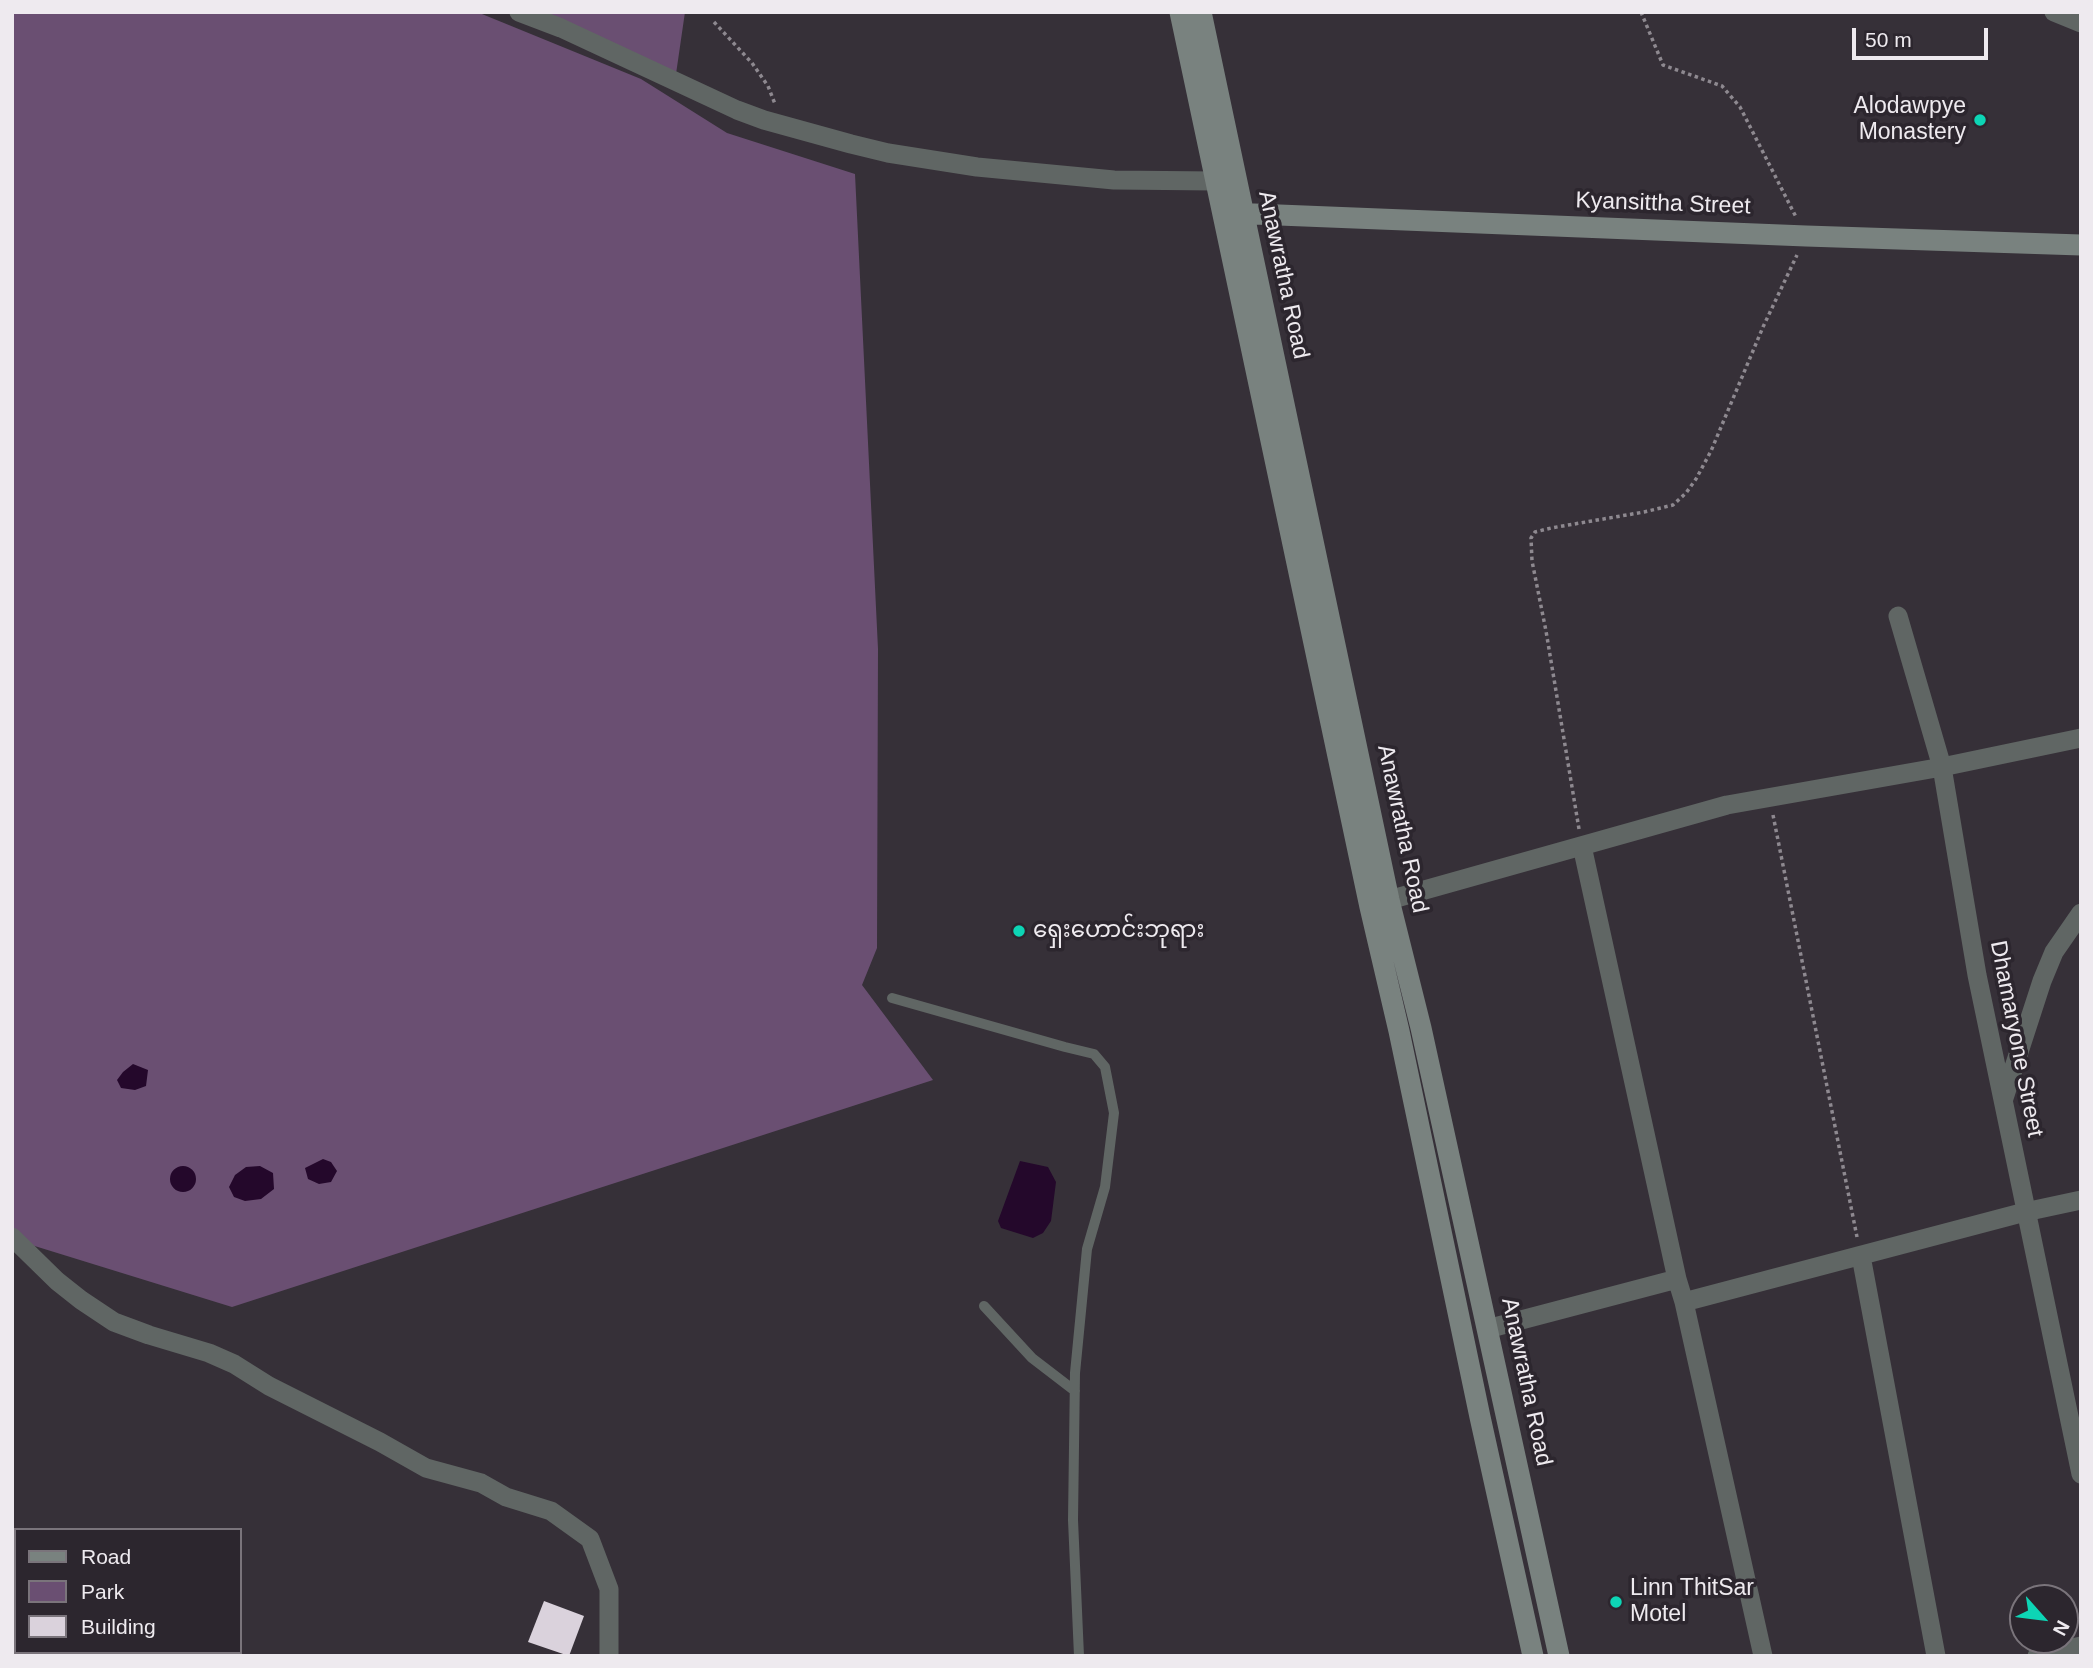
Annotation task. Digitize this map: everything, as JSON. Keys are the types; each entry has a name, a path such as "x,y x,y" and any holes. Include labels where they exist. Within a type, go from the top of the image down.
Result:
{"main road":[{"name":"Anawratha Road","path":"1180,12 1215,181 1233,213"},
{"name":"Anawratha Road","path":"1201,12 1233,213 1368,851 1399,1031 1437,1214 1533,1656"},
{"name":"Kyansittha Street","path":"1233,213 2081,245"},
{"name":"Anawratha Road","path":"1368,851 1389,900 1422,1028 1559,1656"},
{"path":"1399,1031 1422,1028"},
{"path":"1437,1214 1461,1209"},
{"path":"1475,1393 1500,1386"}],"street":[{"path":"519,12 561,28 729,106 783,125 888,153 977,167 1114,180 1215,181"},
{"path":"2054,12 2081,23"},
{"name":"Dhamaryone Street","path":"1898,616 1942,766 1977,975 2081,1474"},
{"path":"1389,900 1682,817 1769,797 2081,738"},
{"path":"1582,846 1676,1279 1684,1302 1763,1656"},
{"path":"2003,1102 2046,971 2054,952 2081,913"},
{"path":"1684,1302 2025,1212 2081,1200"},
{"path":"12,1237 57,1281 114,1322 209,1353 234,1364 269,1387 426,1468 481,1483 506,1497 551,1511 590,1539 609,1589 610,1656"},
{"path":"1861,1256 1936,1656"},
{"path":"1487,1329 1676,1279"},
{"path":"2037,1656 2081,1646"}],"lane":[{"path":"892,998 1094,1054 1105,1067 1114,1113 1105,1187 1087,1250 1075,1391 1073,1520 1079,1656"},
{"path":"984,1306 1032,1358 1075,1391"}],"path":[{"path":"1582,846 1532,561 1531,538 1535,532 1551,528 1673,505 1686,493 1711,451 1763,327 1806,236 1740,107 1722,86 1663,65 1641,12"},
{"path":"714,22 752,62 768,86 783,125"},
{"path":"1769,797 1861,1256"}],"green space":[{"path":"12,12 477,12 641,79 727,133 855,174 878,649 877,948 862,985 933,1080 232,1307 12,1239"},
{"path":"534,12 685,12 676,74"}],"shaded area":[{"path":"133,1064 148,1070 146,1086 135,1090 121,1088 117,1080"},
{"path":"323,1159 331,1162 337,1171 331,1182 319,1184 308,1179 305,1168"},
{"path":"1020,1161 1048,1167 1056,1182 1051,1221 1043,1233 1033,1238 1001,1228 998,1221"},
{"path":"183,1166 192,1170 196,1179 192,1188 183,1192 174,1188 170,1179 174,1170"},
{"path":"260,1166 273,1173 274,1189 261,1199 245,1201 234,1197 229,1187 235,1175 246,1167"}],"building":[{"path":"544,1601 584,1616 569,1656 528,1642"}],"place":[{"name":"Alodawpye Monastery","path":"1980,120"},
{"name":"ရှေးဟောင်းဘုရား","path":"1019,931"},
{"name":"Linn ThitSar Motel","path":"1616,1602"}]}
